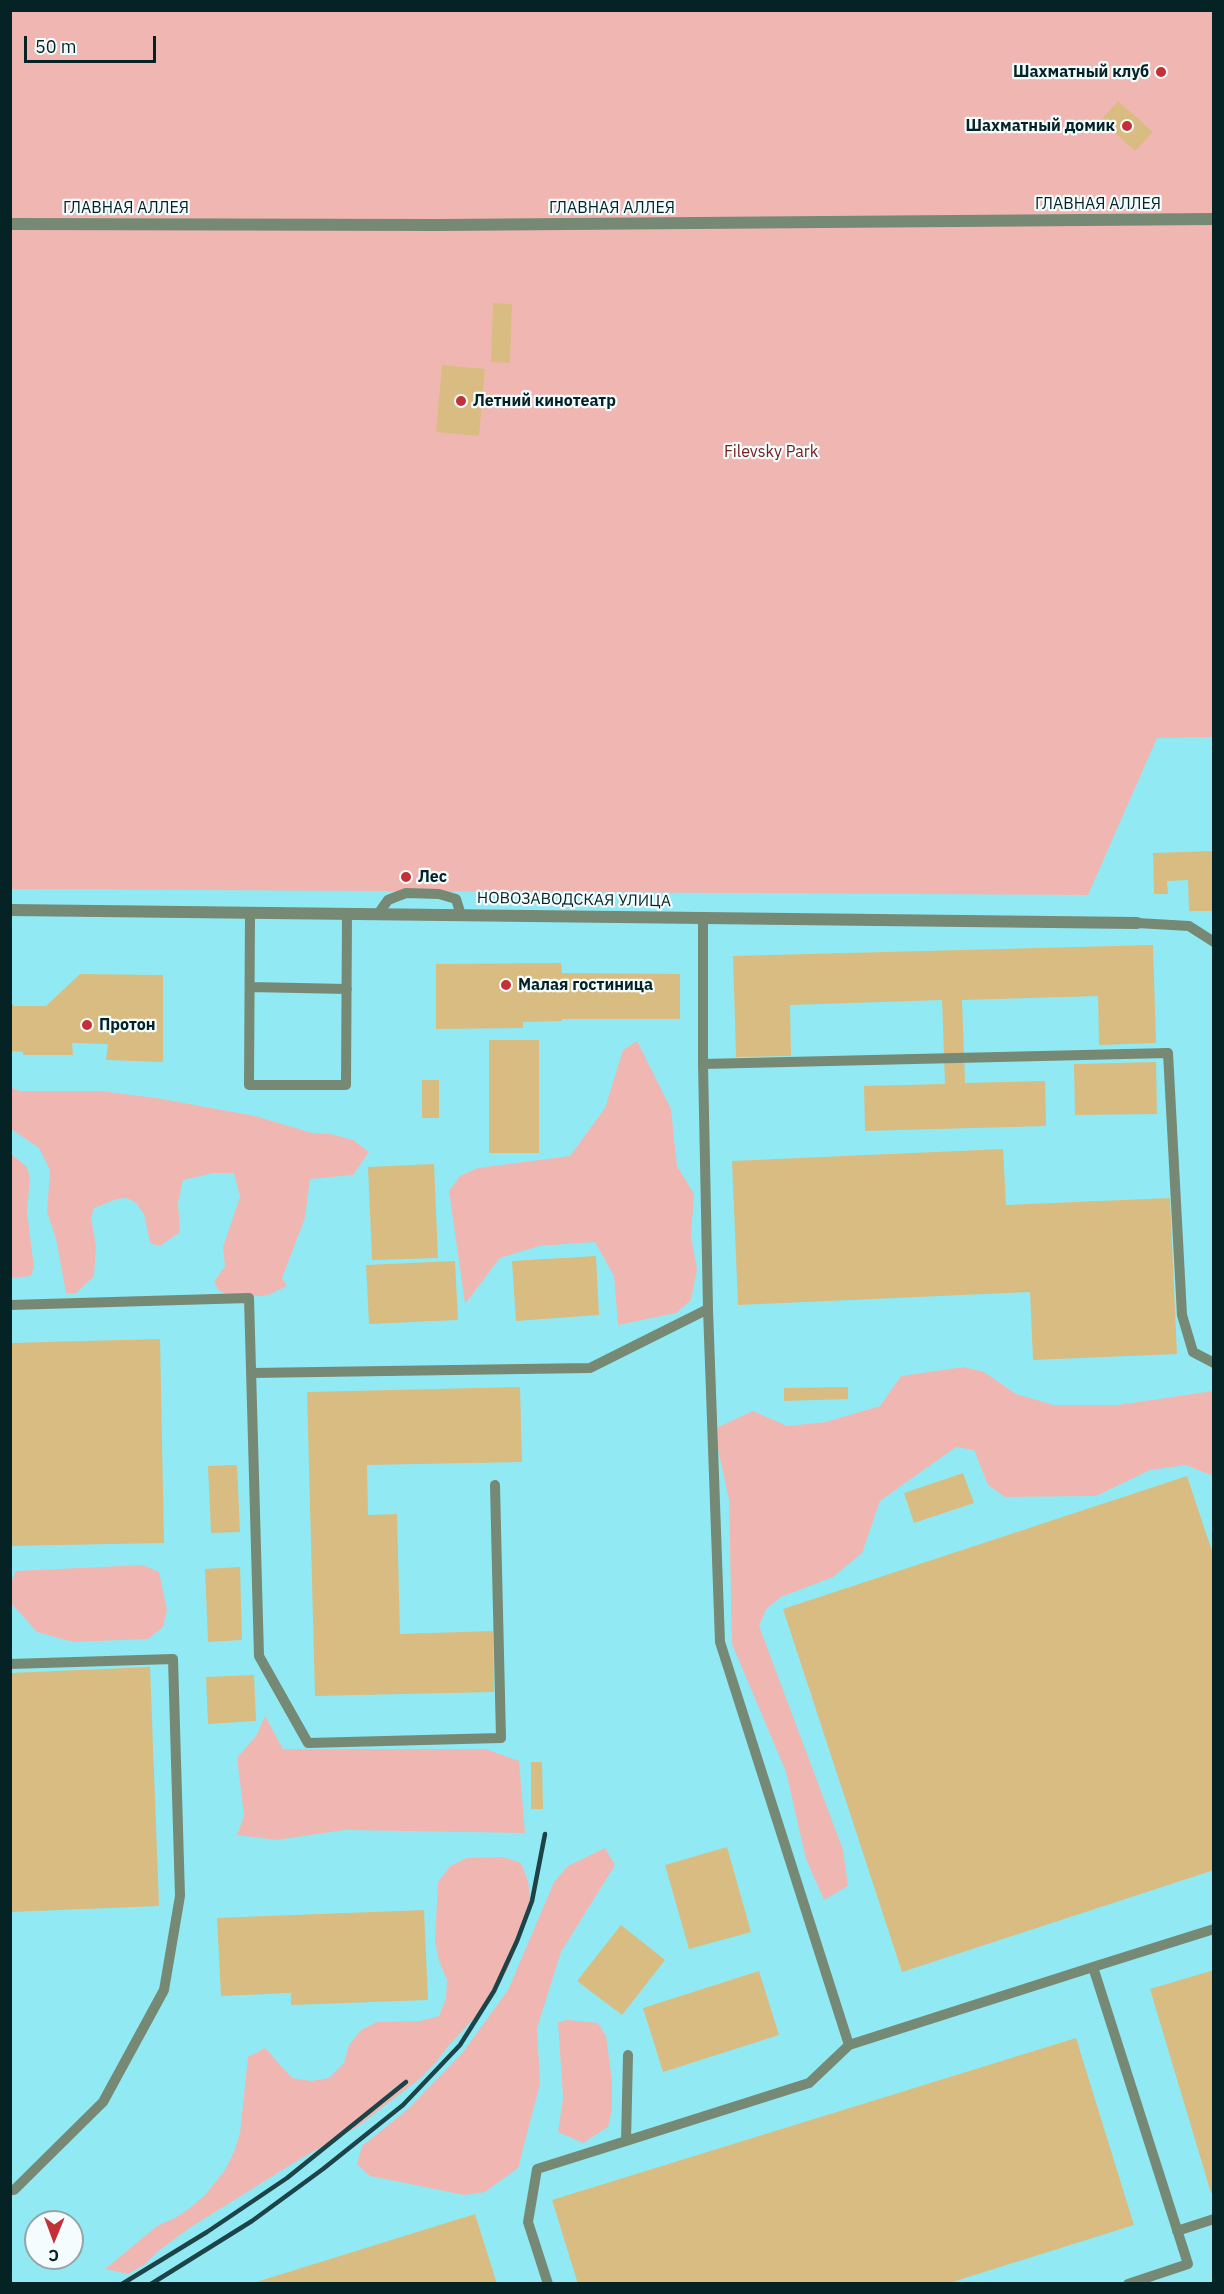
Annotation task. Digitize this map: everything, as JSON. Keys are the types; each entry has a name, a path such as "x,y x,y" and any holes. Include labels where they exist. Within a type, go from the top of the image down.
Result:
{"street":[{"name":"ГЛАВНАЯ АЛЛЕЯ","path":"10,224 438,225 1214,219"},
{"name":"НОВОЗАВОДСКАЯ УЛИЦА","path":"10,910 1137,923"}],"lane":[{"path":"378,914 388,900 406,893 439,894 456,899 461,915"},
{"path":"250,913 249,1085 346,1085 347,914"},
{"path":"703,918 703,1064 708,1309 720,1642 849,2045"},
{"path":"1137,923 1189,926 1214,942"},
{"path":"250,987 346,989"},
{"path":"703,1064 1168,1053 1182,1315 1193,1352 1214,1363"},
{"path":"10,1305 249,1298 259,1656 308,1743 501,1738 495,1485"},
{"path":"251,1373 590,1368 708,1309"},
{"path":"10,1664 173,1659 180,1896 164,1990 103,2102 12,2191"},
{"path":"548,2283 528,2222 537,2169 809,2082 849,2045 1214,1929"},
{"path":"1093,1967 1188,2264 1128,2283"},
{"path":"626,2141 628,2055"},
{"path":"1177,2230 1214,2219"}],"green space":[{"name":"Filevsky Park","path":"11,11 1213,11 1213,737 1157,738 1088,895 11,889"},
{"path":"637,1041 671,1109 677,1166 694,1194 691,1236 697,1269 691,1300 676,1313 618,1325 614,1276 595,1242 539,1246 500,1258 465,1304 449,1191 460,1176 478,1168 570,1156 605,1108 623,1050"},
{"path":"10,1087 20,1091 100,1091 156,1098 255,1116 312,1133 331,1134 353,1140 369,1152 353,1175 310,1179 305,1218 282,1278 287,1286 268,1295 239,1298 219,1291 214,1282 225,1266 223,1247 240,1197 234,1173 213,1173 183,1180 178,1203 180,1232 160,1246 150,1243 144,1214 136,1203 127,1198 117,1199 94,1208 91,1218 96,1246 94,1276 76,1293 66,1293 56,1239 47,1212 50,1170 39,1148 11,1129"},
{"path":"10,1153 26,1166 30,1176 27,1213 34,1267 31,1276 11,1278"},
{"path":"964,1367 984,1372 1016,1394 1054,1405 1118,1405 1213,1391 1213,1476 1186,1465 1150,1470 1096,1496 1005,1497 988,1485 974,1450 956,1447 880,1501 862,1553 833,1577 781,1597 766,1609 759,1626 843,1850 848,1886 824,1900 806,1859 786,1772 732,1644 729,1500 717,1444 718,1427 753,1411 787,1426 826,1422 880,1406 901,1376"},
{"path":"143,1565 159,1572 167,1610 163,1627 148,1639 73,1642 37,1632 11,1603 11,1582 16,1571"},
{"path":"265,1716 283,1749 486,1749 519,1761 525,1833 344,1830 277,1840 237,1835 244,1816 237,1758 256,1736"},
{"path":"605,1848 615,1865 561,1952 537,2028 540,2084 518,2168 485,2192 464,2195 370,2176 357,2164 362,2146 408,2109 463,2052 508,1990 554,1882 568,1866"},
{"path":"503,1857 521,1863 528,1881 531,1906 507,1971 479,2013 422,2077 357,2127 300,2159 191,2227 157,2252 144,2265 128,2274 105,2269 157,2226 190,2208 205,2195 225,2170 240,2133 248,2057 265,2048 292,2078 311,2081 329,2078 344,2063 349,2045 361,2030 377,2022 420,2021 439,2016 446,1998 447,1980 439,1961 435,1942 438,1882 450,1866 467,1858"},
{"path":"568,2020 598,2023 606,2036 612,2080 612,2109 608,2127 583,2143 558,2132 563,2098 558,2022"}],"building":[{"name":"Шахматный домик","path":"1118,101 1153,132 1135,151 1101,120"},
{"path":"493,303 512,304 510,363 491,362"},
{"name":"Летний кинотеатр","path":"442,365 485,369 479,436 436,432"},
{"path":"1213,851 1214,911 1189,911 1188,880 1167,881 1168,894 1154,894 1153,853"},
{"path":"1153,945 1156,1043 1099,1045 1098,996 962,1000 965,1083 1045,1081 1046,1126 865,1131 864,1086 945,1084 942,1000 790,1005 791,1056 736,1057 733,956"},
{"path":"561,963 562,973 680,974 680,1019 562,1019 562,1021 523,1022 523,1028 436,1029 436,964"},
{"name":"Протон","path":"80,974 163,975 163,1062 106,1060 108,1044 72,1043 73,1055 23,1055 23,1052 10,1051 10,1003 14,1006 46,1006"},
{"path":"489,1040 539,1040 539,1153 489,1153"},
{"path":"1156,1062 1157,1114 1075,1115 1074,1064"},
{"path":"422,1080 439,1080 439,1118 422,1118"},
{"path":"1003,1149 1006,1205 1170,1198 1177,1354 1033,1360 1030,1292 738,1305 732,1161"},
{"path":"434,1164 438,1258 372,1260 368,1167"},
{"path":"596,1256 599,1315 516,1321 512,1261"},
{"path":"455,1261 458,1320 369,1324 366,1265"},
{"path":"160,1339 164,1543 10,1546 10,1343"},
{"path":"520,1387 522,1462 367,1465 368,1515 397,1514 400,1634 493,1631 494,1692 315,1696 307,1392"},
{"path":"848,1387 848,1399 784,1401 784,1388"},
{"path":"237,1465 240,1532 211,1533 208,1466"},
{"path":"963,1473 974,1503 914,1523 904,1493"},
{"path":"1187,1476 1214,1557 1214,1870 902,1972 783,1609"},
{"path":"240,1567 242,1640 208,1642 205,1569"},
{"path":"150,1667 159,1906 10,1912 10,1673"},
{"path":"254,1675 256,1721 208,1724 206,1677"},
{"path":"531,1762 542,1762 543,1809 531,1809"},
{"path":"727,1847 751,1932 689,1949 665,1865"},
{"path":"424,1910 428,2000 291,2005 291,1993 221,1996 217,1918"},
{"path":"621,1925 665,1960 622,2015 577,1981"},
{"path":"1214,1970 1214,2193 1211,2193 1150,1989"},
{"path":"759,1971 779,2035 663,2072 643,2008"},
{"path":"1076,2038 1134,2225 946,2284 578,2284 552,2200"},
{"path":"475,2214 497,2284 253,2284 253,2283"}],"railway":[{"path":"151,2284 252,2221 323,2169 403,2105 460,2045 494,1991 517,1941 532,1901 545,1834"},
{"path":"122,2284 207,2232 287,2178 406,2082"}],"place":[{"name":"Шахматный клуб","path":"1161,72"},
{"name":"Шахматный домик","path":"1127,126"},
{"name":"Летний кинотеатр","path":"461,401"},
{"name":"Лес","path":"406,877"},
{"name":"Малая гостиница","path":"506,985"},
{"name":"Протон","path":"87,1025"}]}
